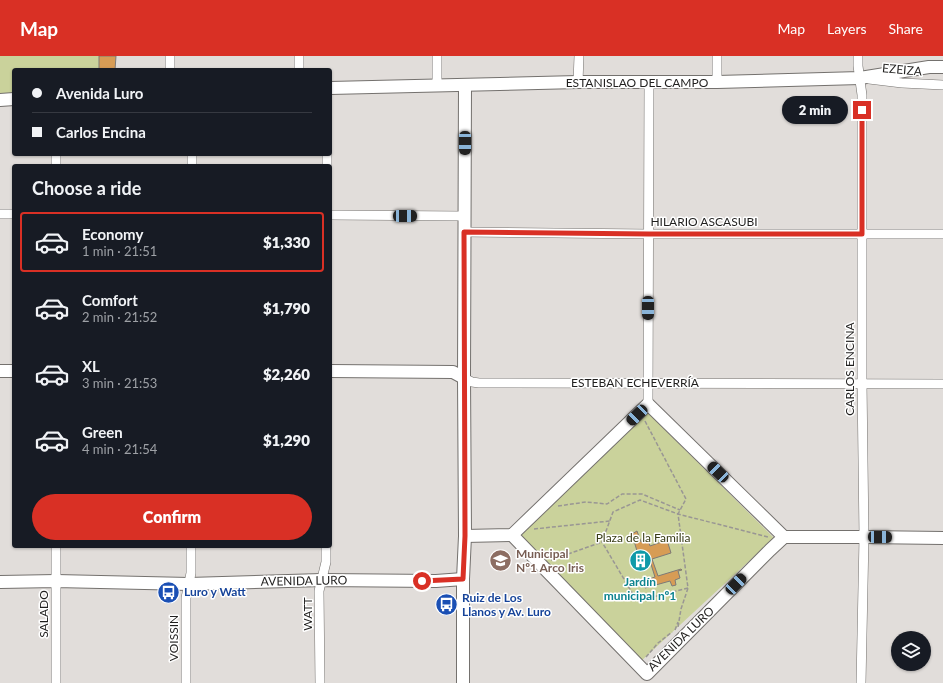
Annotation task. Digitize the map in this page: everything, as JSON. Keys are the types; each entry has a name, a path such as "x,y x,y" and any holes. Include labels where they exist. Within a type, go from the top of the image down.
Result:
{"street":[{"path":"170,56 170,68"},
{"path":"299,56 299,68"},
{"path":"437,56 437,85"},
{"path":"578,82 579,56"},
{"path":"717,56 717,82"},
{"name":"CARLOS ENCINA","path":"858,56 862,95 862,383 864,537 861,683"},
{"name":"ESTANISLAO DEL CAMPO","path":"332,88 578,82 717,82 860,78 929,67 943,67"},
{"name":"EZEIZA","path":"860,78 908,84 943,85"},
{"path":"649,82 648,404 779,538 943,538"},
{"path":"463,683 463,579 465,536 465,85"},
{"path":"0,100 12,99"},
{"path":"0,214 12,214"},
{"path":"332,216 464,216"},
{"name":"HILARIO ASCASUBI","path":"464,232 649,234 943,234"},
{"path":"0,371 12,371"},
{"name":"ESTEBAN ECHEVERRÍA","path":"332,371 453,372 472,382 479,383 943,384"},
{"path":"465,536 512,535 648,404"},
{"name":"AVENIDA LURO","path":"512,535 647,678 770,550 779,538"},
{"name":"SALADO","path":"56,548 56,683"},
{"name":"VOISSIN","path":"186,683 186,598 191,573 191,548"},
{"name":"WATT","path":"320,683 319,591 326,562 326,548"},
{"name":"AVENIDA LURO","path":"0,582 56,581 189,584 322,580 436,581 463,579"}],"path":[{"path":"645,421 686,499 678,514 688,588 681,609 678,627"},
{"path":"555,506 586,502 607,504 622,494 642,494 680,510"},
{"path":"551,560 602,542 613,512 640,500 678,514 779,538"},
{"path":"532,529 610,521"},
{"path":"602,542 637,601 688,588"},
{"path":"679,621 674,631 658,642 645,658 684,622"}],"green space":[{"path":"0,56 101,56 100,68 12,68 12,100 0,100"},
{"name":"Plaza de la Familia","path":"645,410 774,538 640,662 518,536"}],"building":[{"path":"99,56 116,56 115,68 99,68"},
{"name":"Jardín municipal nº1","path":"637,531 641,542 648,540 650,546 667,540 671,553 652,559 658,576 681,569 682,570 678,571 680,578 675,580 676,585 672,586 670,581 645,588 643,581 655,577 649,558 644,560 645,562 637,564 636,559 639,558 632,534"}],"place":[{"name":"Municipal Nº1 Arco Iris","path":"500,561"},
{"name":"Jardín municipal nº1","path":"640,561"},
{"name":"Luro y Watt","path":"169,592"},
{"name":"Ruiz de Los Llanos y Av. Luro","path":"447,605"}],"route":[{"path":"422,581 463,579 465,536 464,232 862,234 862,110"}]}
